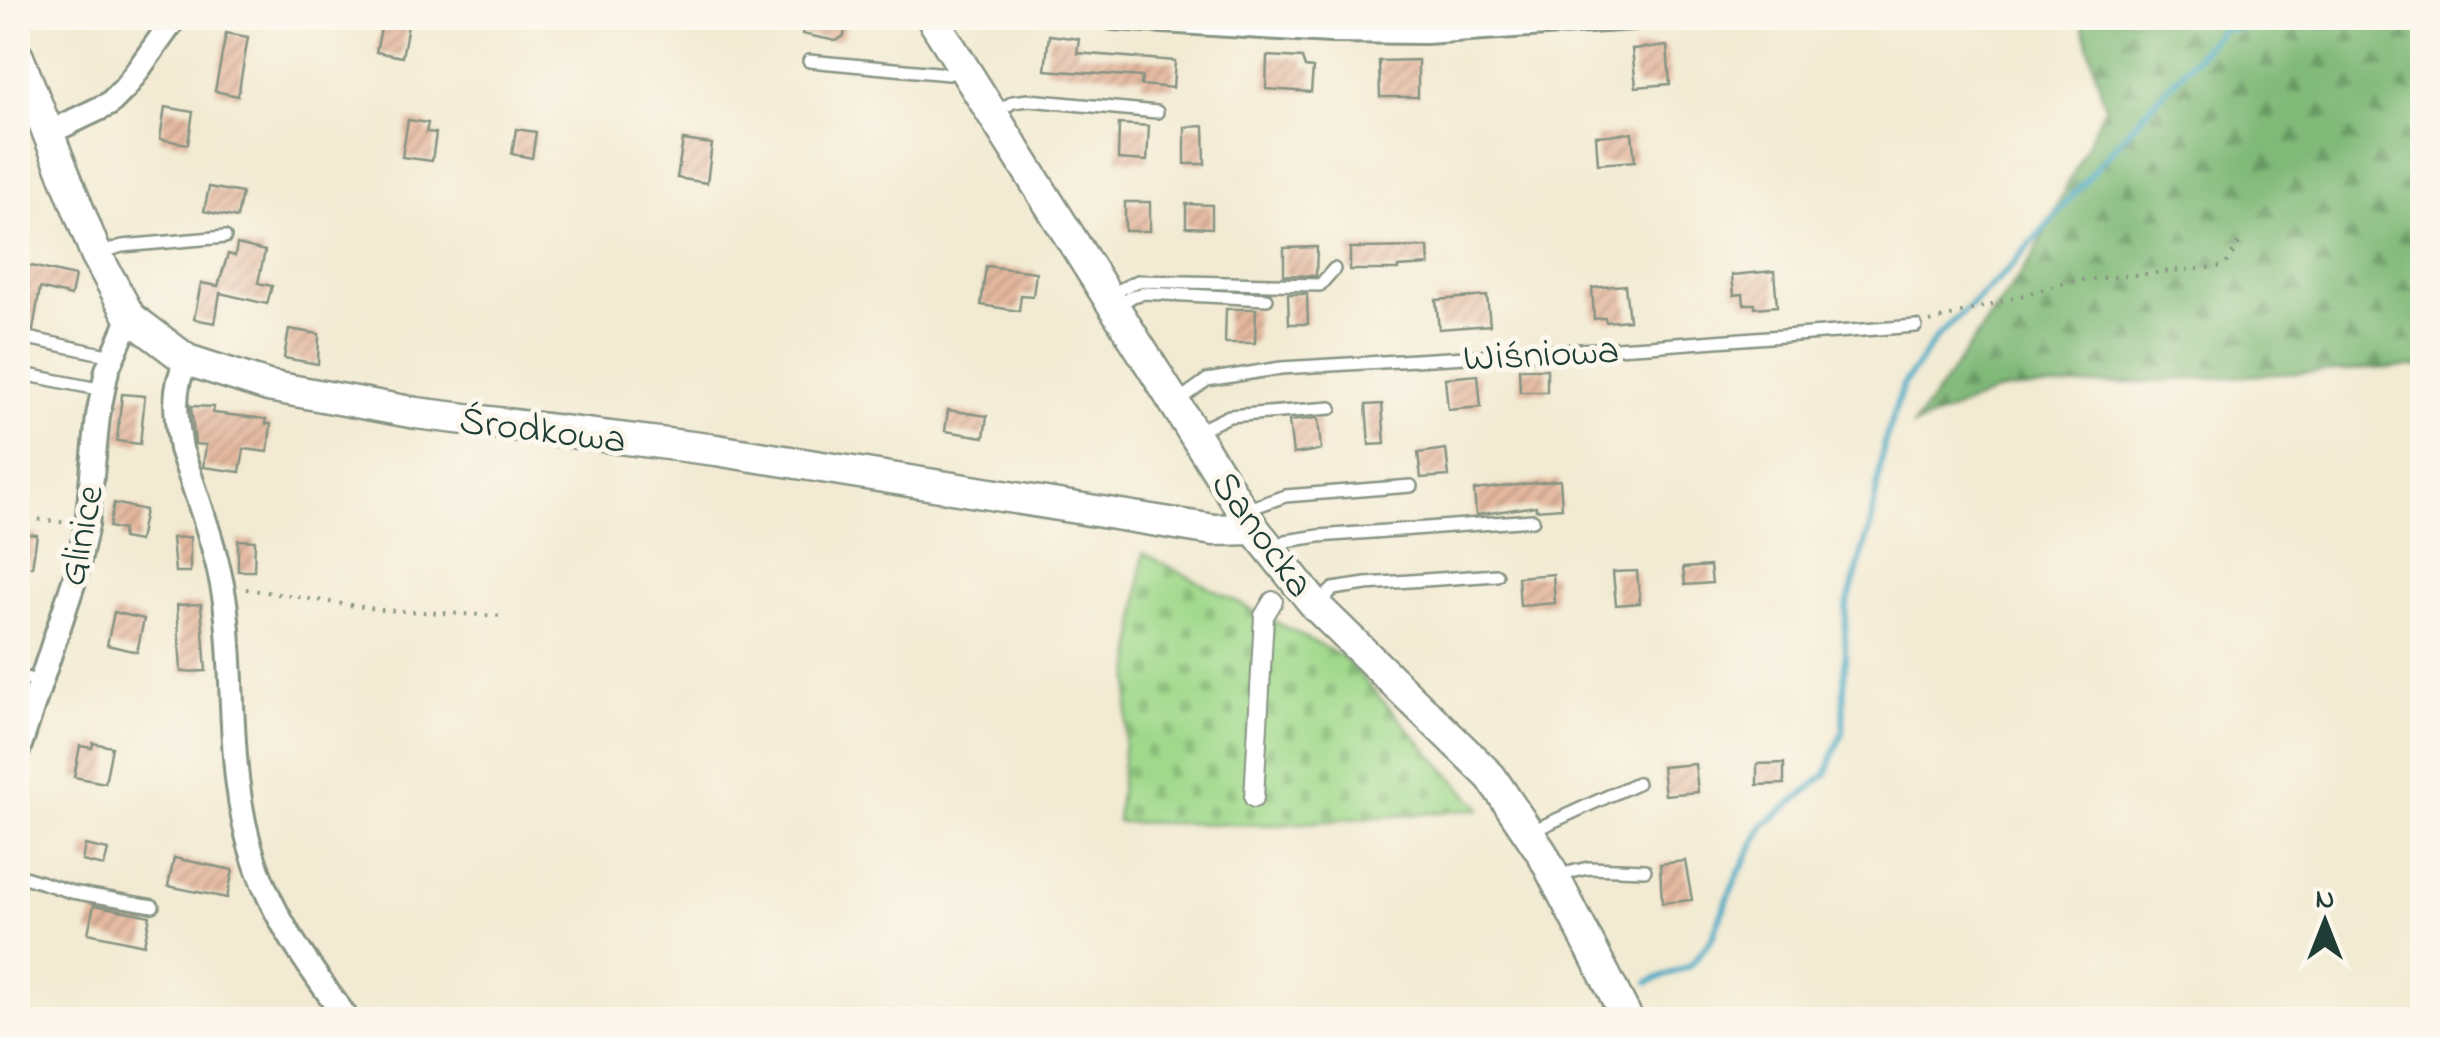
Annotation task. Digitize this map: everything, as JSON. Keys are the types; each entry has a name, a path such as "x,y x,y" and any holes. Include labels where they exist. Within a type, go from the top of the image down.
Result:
{"street":[{"path":"46,134 110,104 175,18"},
{"path":"1113,18 1330,31 1425,32 1634,18"},
{"name":"Sanocka","path":"939,20 963,68 1256,531 1316,606 1491,777 1555,876 1628,1020"},
{"name":"Środkowa","path":"19,67 96,254 130,317 187,360 268,386 416,413 716,450 1214,530 1256,531"},
{"name":"Glinice","path":"18,751 28,678 75,578 87,525 103,390 112,356 130,317"},
{"path":"187,360 176,394 179,438 227,619 231,716 250,847 266,893 294,942 348,1020"},
{"path":"1254,798 1264,616 1273,601"}],"lane":[{"path":"809,61 948,74 963,68"},
{"path":"993,115 1013,102 1029,100 1157,112"},
{"path":"96,254 122,246 224,237"},
{"path":"1111,302 1138,280 1320,286 1334,269"},
{"path":"1111,302 1145,293 1267,299"},
{"name":"Wiśniowa","path":"1175,403 1207,380 1281,368 1916,326"},
{"path":"18,336 112,356"},
{"path":"18,373 103,390"},
{"path":"1194,433 1228,416 1330,408"},
{"path":"1411,486 1286,496 1256,531 1286,541 1533,520"},
{"path":"1316,606 1333,590 1496,576"},
{"path":"1530,832 1637,782"},
{"path":"1555,876 1588,868 1645,870"},
{"path":"18,875 72,892 153,906"}],"path":[{"path":"1916,326 2072,281 2225,266 2239,242"},
{"path":"18,517 87,525"},
{"path":"221,585 382,610 502,616"}],"green space":[{"path":"2081,18 2422,18 2422,366 2001,390 1913,426 2032,258 2105,107"},
{"path":"1143,553 1343,657 1481,809 1276,825 1117,822"}],"building":[{"path":"383,18 409,20 402,57 376,52"},
{"path":"804,18 846,18 844,36 836,41 802,34"},
{"path":"226,33 248,37 238,96 215,91"},
{"path":"1049,35 1079,39 1077,53 1175,61 1173,88 1141,85 1142,77 1045,70"},
{"path":"1667,46 1670,84 1636,87 1632,49"},
{"path":"1267,56 1302,58 1305,67 1313,68 1311,92 1266,89"},
{"path":"1418,60 1418,97 1380,97 1379,61"},
{"path":"165,107 193,112 188,144 160,139"},
{"path":"408,120 428,123 426,132 436,133 432,161 402,157"},
{"path":"1119,124 1149,126 1147,161 1118,159"},
{"path":"1204,126 1205,164 1185,164 1185,127"},
{"path":"516,129 536,132 532,158 512,154"},
{"path":"1632,133 1635,161 1598,164 1596,136"},
{"path":"683,140 712,144 707,183 677,178"},
{"path":"209,187 242,193 237,218 204,211"},
{"path":"1125,202 1150,202 1150,231 1125,231"},
{"path":"1186,204 1212,205 1212,228 1186,227"},
{"path":"237,244 265,251 258,283 272,286 267,304 220,293 215,323 194,319 201,283 218,286 228,254 235,256"},
{"path":"1317,247 1316,276 1284,275 1284,248"},
{"path":"1428,247 1429,265 1398,270 1350,270 1350,248"},
{"path":"27,265 75,276 71,296 40,288 33,330 18,327 18,304"},
{"path":"986,266 1036,272 1033,296 1021,295 1019,311 981,305"},
{"path":"1774,271 1777,306 1755,308 1755,304 1744,304 1743,294 1734,295 1732,275"},
{"path":"1625,285 1629,320 1594,319 1592,288"},
{"path":"1288,294 1307,294 1308,324 1289,324"},
{"path":"1487,296 1490,325 1439,329 1436,300"},
{"path":"1226,309 1256,309 1255,343 1225,343"},
{"path":"289,329 319,334 318,364 284,358"},
{"path":"1519,369 1547,369 1547,392 1520,392"},
{"path":"1478,375 1481,407 1448,410 1445,378"},
{"path":"122,394 145,396 140,444 117,441"},
{"path":"1382,404 1385,444 1369,445 1366,405"},
{"path":"191,406 214,407 213,413 266,419 266,424 271,424 268,452 244,449 240,472 203,467 206,445 195,444"},
{"path":"948,410 987,416 984,437 945,431"},
{"path":"1318,418 1321,450 1293,454 1289,421"},
{"path":"1446,449 1449,476 1421,478 1418,453"},
{"path":"1560,480 1562,508 1536,510 1536,506 1476,515 1474,490"},
{"path":"114,503 145,510 139,541 122,538 123,530 109,527"},
{"path":"18,533 37,535 32,567 18,565"},
{"path":"190,537 190,572 175,572 172,538"},
{"path":"238,540 255,541 254,571 238,571"},
{"path":"1710,566 1712,583 1685,585 1683,568"},
{"path":"1637,571 1640,603 1616,605 1613,572"},
{"path":"1553,574 1555,603 1520,606 1518,577"},
{"path":"201,604 206,671 181,672 177,605"},
{"path":"114,612 144,619 137,652 107,645"},
{"path":"93,743 112,747 105,783 74,777 80,746 92,748"},
{"path":"1784,763 1784,784 1757,785 1757,764"},
{"path":"1695,764 1698,792 1665,795 1662,767"},
{"path":"85,845 108,850 104,866 82,861"},
{"path":"174,858 233,870 227,898 168,886"},
{"path":"1685,861 1692,900 1662,903 1660,864"},
{"path":"94,905 150,916 144,945 88,933"}],"waterway":[{"path":"1648,982 1690,966 1712,938 1738,874 1764,825 1826,775 1843,730 1846,608 1871,524 1884,444 1903,385 1937,337 2008,270 2222,29 2422,19"}]}
